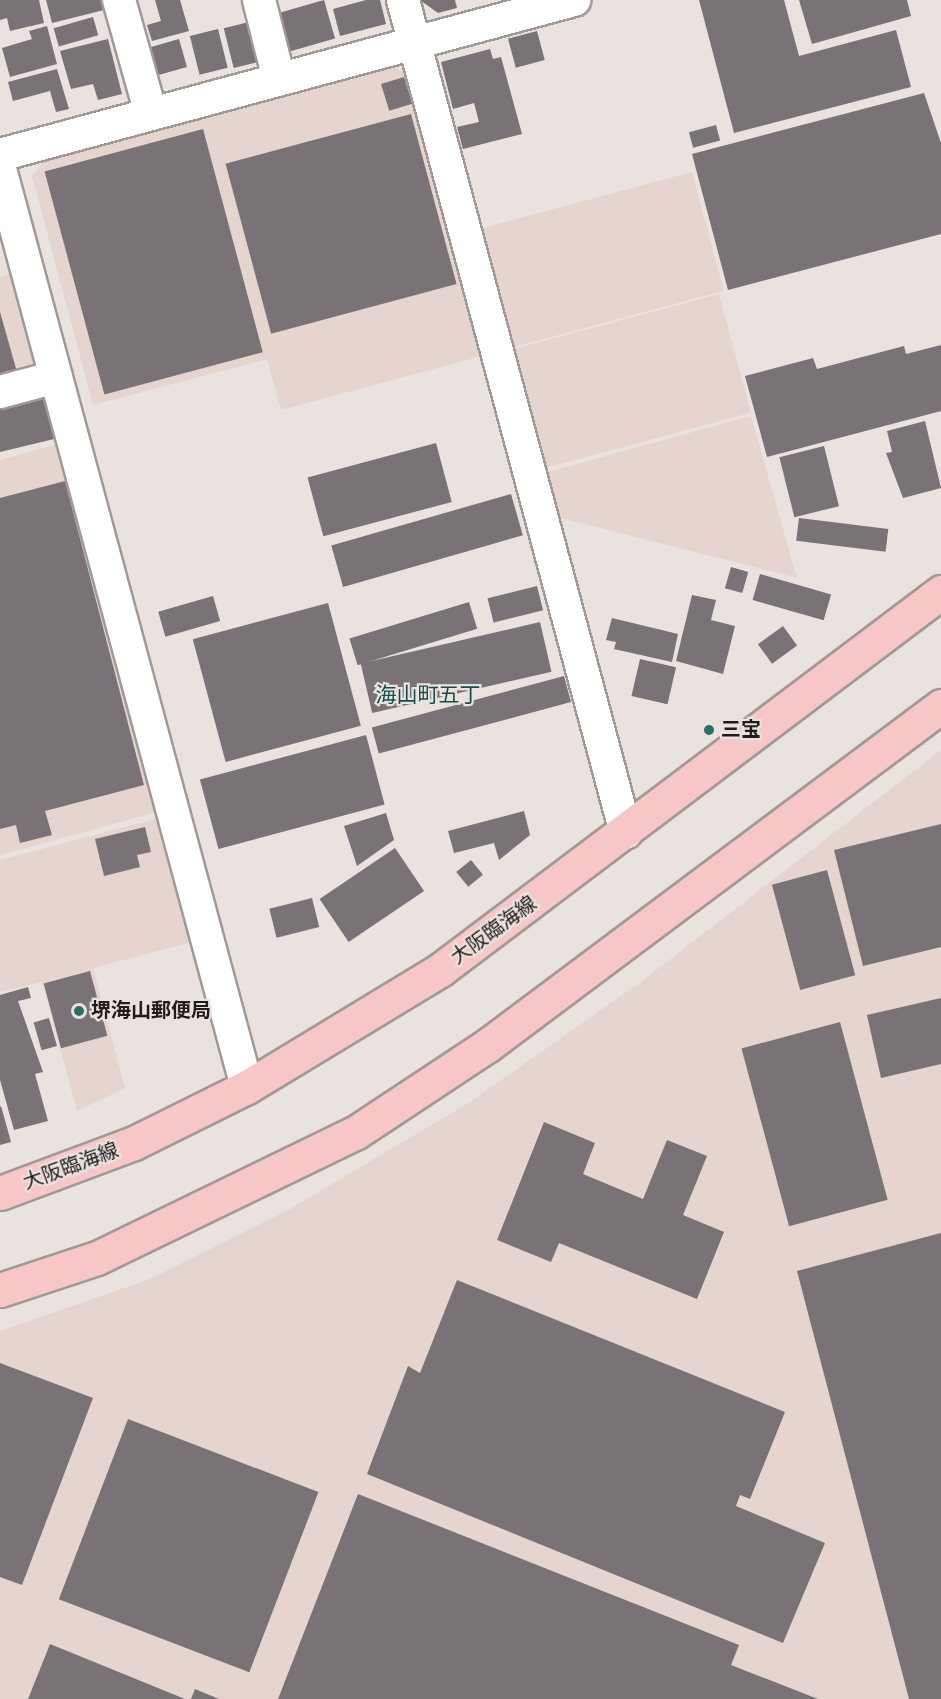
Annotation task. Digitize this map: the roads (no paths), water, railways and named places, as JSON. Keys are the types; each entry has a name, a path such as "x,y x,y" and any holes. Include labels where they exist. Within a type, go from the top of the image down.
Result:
{"main road":[{"name":"大阪臨海線","path":"0,1192 135,1143 247,1087 440,970 626,834 941,592"},
{"path":"0,1290 97,1258 355,1133 488,1045 941,706"}],"street":[{"path":"119,0 151,114"},
{"path":"259,0 279,79"},
{"path":"403,0 626,834"},
{"path":"0,155 414,42 537,5 574,0"},
{"path":"0,169 247,1087"},
{"path":"0,392 56,377"}],"place":[{"name":"三宝","path":"709,730"},
{"name":"堺海山郵便局","path":"79,1011"}],"district":[{"name":"海山町五丁","path":"428,696"}]}
